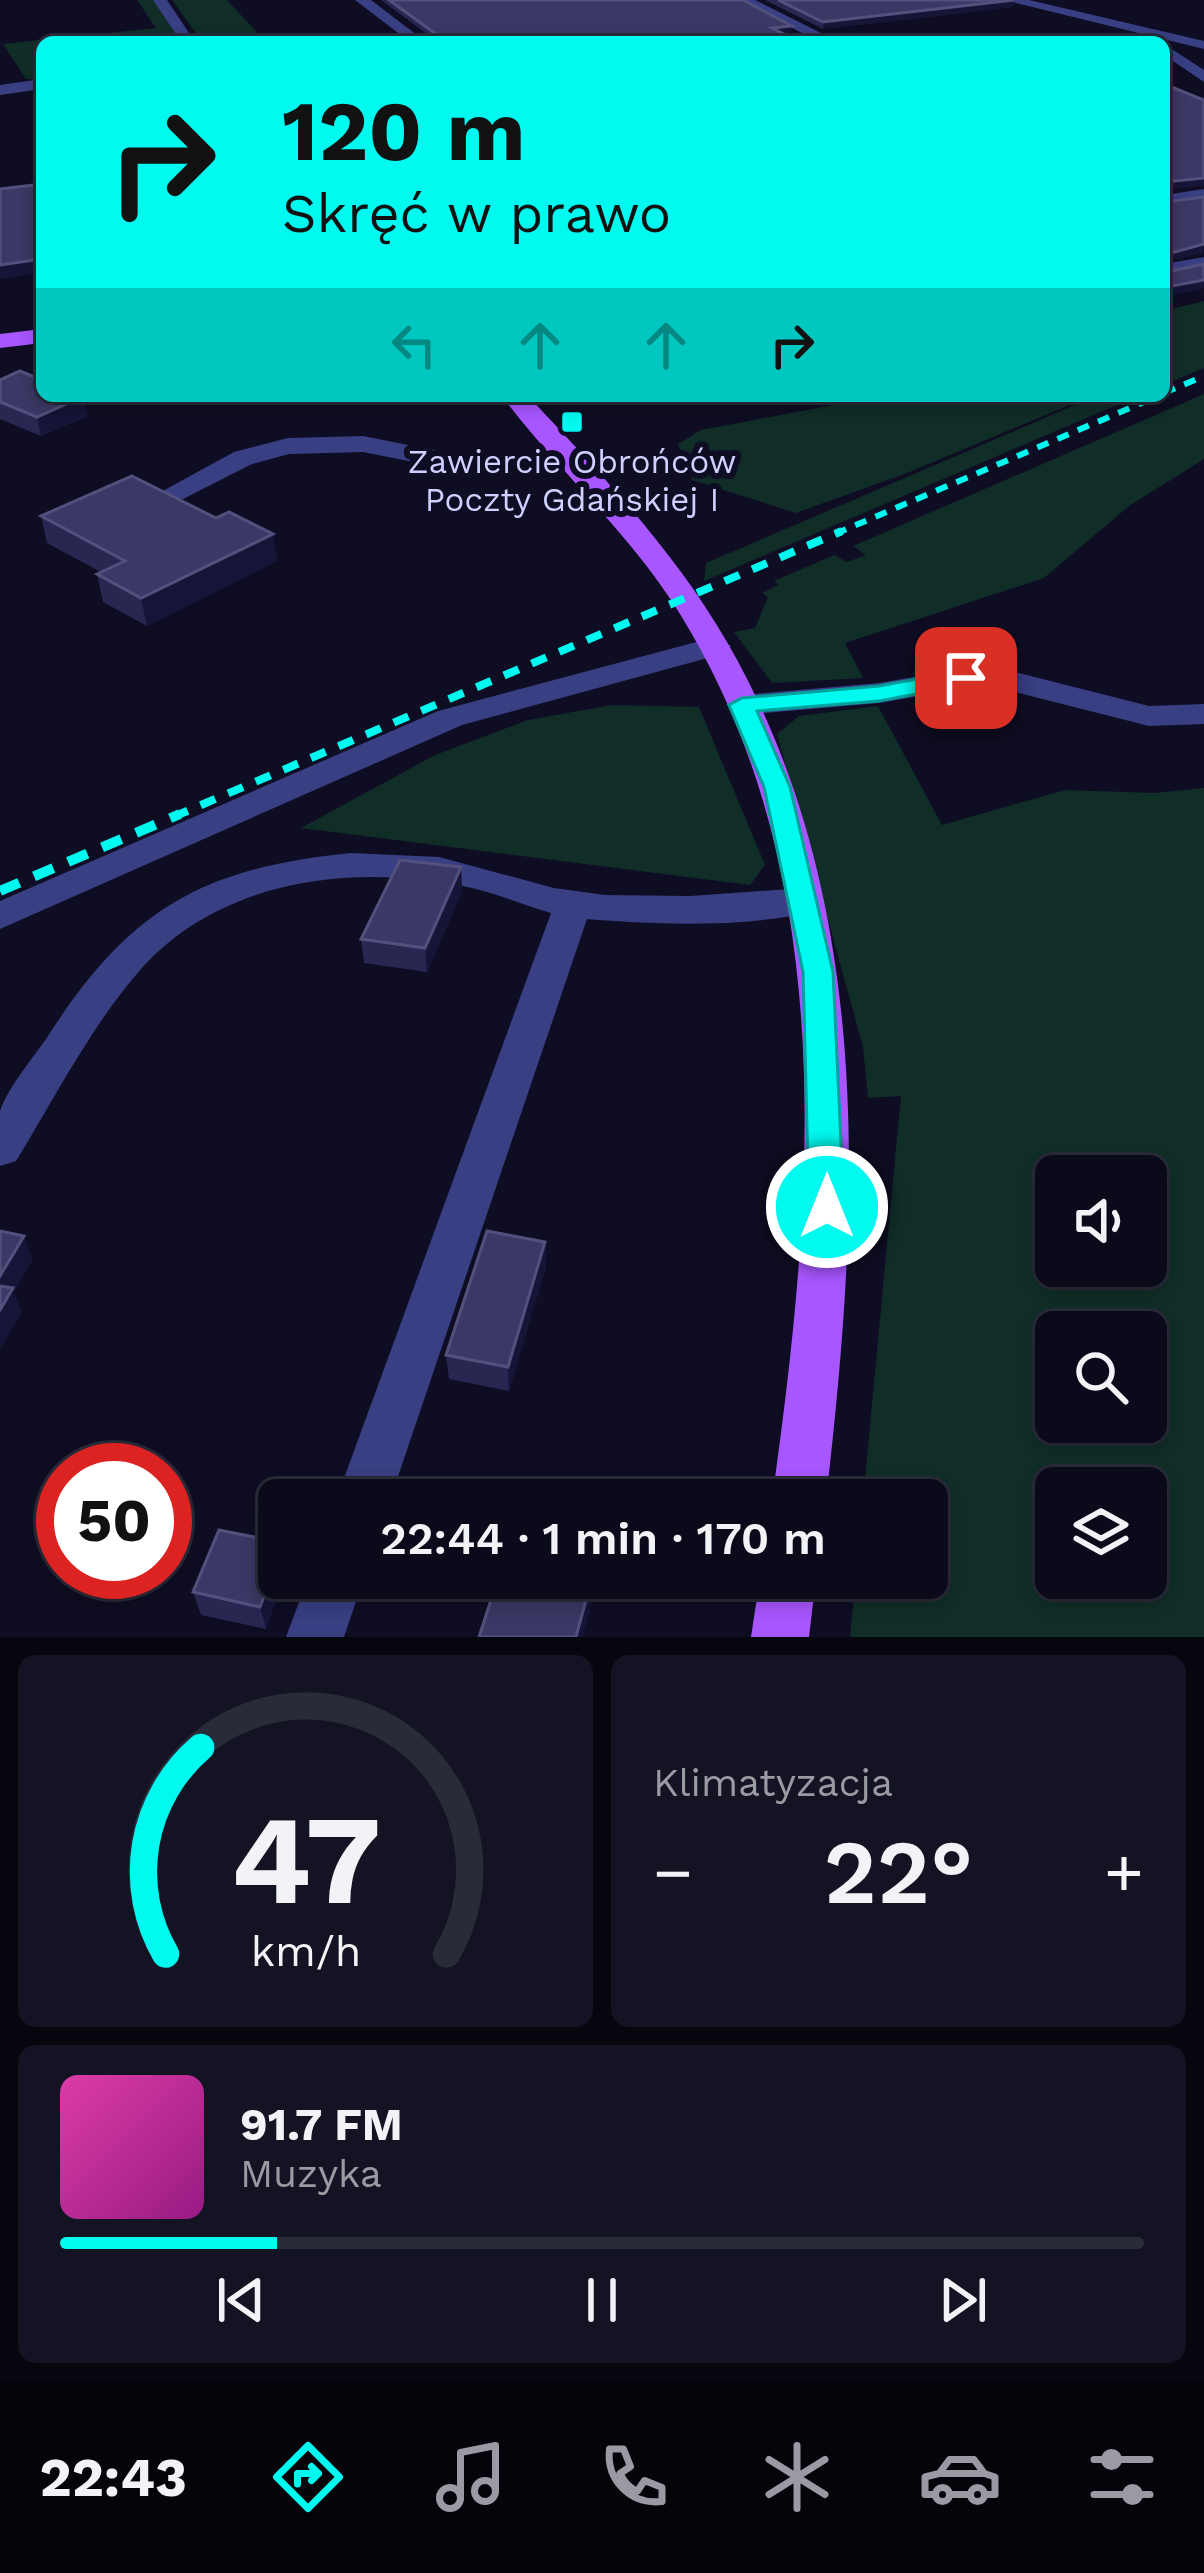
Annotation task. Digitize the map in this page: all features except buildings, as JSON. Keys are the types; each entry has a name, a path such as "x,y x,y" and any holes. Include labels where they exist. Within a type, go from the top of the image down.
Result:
{"main road":[{"path":"0,341 36,338"},
{"path":"520,402 637,533 715,646 777,787 805,902 823,1028 826,1272 801,1479"},
{"path":"780,1637 785,1599"}],"street":[{"path":"160,0 183,36"},
{"path":"362,0 410,36"},
{"path":"744,0 819,36"},
{"path":"1011,0 1145,36"},
{"path":"1170,40 1204,45"},
{"path":"1170,52 1204,77"},
{"path":"0,65 8,88"},
{"path":"1170,200 1204,195"},
{"path":"1170,269 1204,263"},
{"path":"173,493 243,458 288,446 363,444 494,470 570,456"},
{"path":"0,916 451,718 715,646"},
{"path":"742,705 879,693 966,678 1011,681 1149,716 1204,714"},
{"path":"0,1148 114,974 151,935 198,905 301,870 358,864 421,867 478,877 573,905 694,910 805,902"},
{"path":"370,1479 573,905"},
{"path":"315,1637 329,1599"}],"green space":[{"path":"137,0 154,0 176,36 80,36 156,28"},
{"path":"172,0 227,0 260,36 198,36"},
{"path":"36,41 36,80 26,79 3,44"},
{"path":"1204,301 1204,368 1170,382 1170,310"},
{"path":"1204,394 1204,459 1129,506 1044,578 845,643 863,678 772,683 734,632 755,628 768,597 762,593 779,585 774,581 834,555 847,562 866,555 853,546"},
{"path":"849,402 1077,402 907,473 796,513 692,480 678,444 701,430"},
{"path":"1082,402 1124,402 704,581 706,563"},
{"path":"612,705 699,707 765,865 750,885 301,828 435,755 528,720"},
{"path":"878,706 942,825 1065,790 1154,793 1204,788 1204,1637 850,1637 854,1599 948,1599 948,1479 865,1479 901,1096 868,1098 863,1047 777,734 799,716"}],"railway":[{"path":"1170,390 1204,376"},
{"path":"835,534 1144,402"},
{"path":"173,817 842,531"},
{"path":"0,891 180,814"}],"place":[{"name":"Zawiercie Obrońców Poczty Gdańskiej I","path":"572,422"}],"route":[{"path":"827,1207 818,972 777,787 742,705 879,693 966,678"}]}
